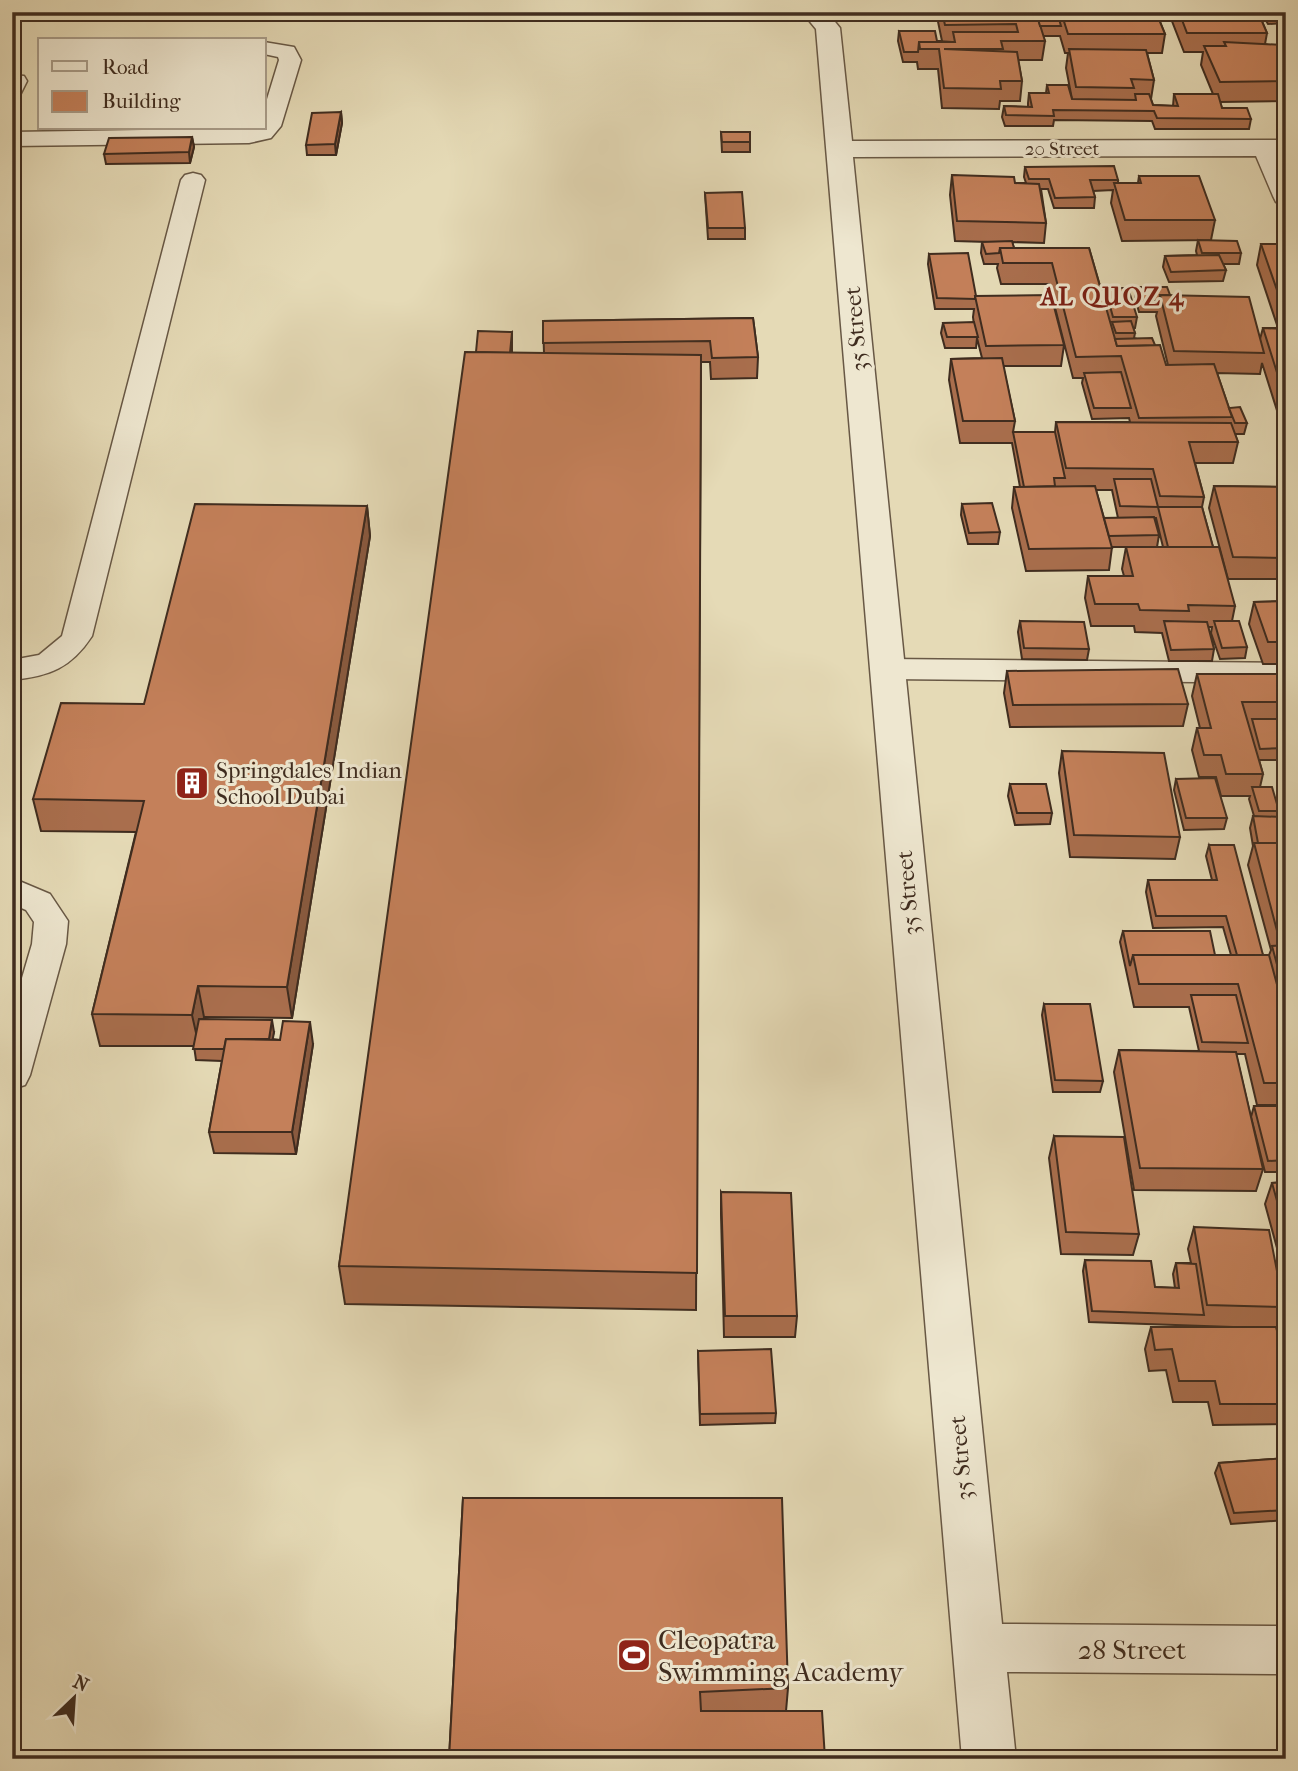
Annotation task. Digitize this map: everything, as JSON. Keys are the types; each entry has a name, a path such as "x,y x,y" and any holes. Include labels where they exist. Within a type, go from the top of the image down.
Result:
{"street":[{"name":"35 Street","path":"827,18 989,1759"},
{"name":"20 Street","path":"839,149 1276,148"},
{"path":"1276,148 1286,196"},
{"name":"28 Street","path":"979,1648 1286,1650"}],"lane":[{"path":"12,139 165,132 249,136 268,130 290,56 279,50 266,48"},
{"path":"12,670 32,668 53,661 70,649 77,636 193,180"},
{"path":"888,669 1286,673"},
{"path":"12,890 38,902 51,921 49,944 12,1074"}],"building":[{"path":"942,12 1036,12 1045,41 1001,41 1003,49 944,49 1017,52 1022,81 1000,81 1001,89 944,88 939,49 920,49 919,42 955,42 953,32 1018,32 1016,24 945,25"},
{"path":"1036,12 1057,12 1061,26 1040,26"},
{"path":"1061,12 1156,12 1165,34 1068,34"},
{"path":"1179,12 1258,12 1267,33 1187,33"},
{"path":"899,31 935,31 937,41 952,42 919,42 918,52 904,52"},
{"path":"1224,42 1283,45 1286,50 1286,81 1220,82 1204,46 1226,46"},
{"path":"1069,49 1146,50 1154,80 1131,79 1134,88 1076,87"},
{"path":"1047,85 1068,85 1072,99 1136,100 1135,94 1149,94 1153,105 1178,106 1174,94 1218,94 1222,108 1247,108 1251,119 1157,118 1154,111 1053,110 1054,116 1006,115 1004,106 1032,107 1029,93 1049,93"},
{"path":"341,112 335,144 306,145 312,113"},
{"path":"721,132 750,132 750,142 722,142"},
{"path":"192,137 189,152 104,154 109,138"},
{"path":"1114,166 1118,180 1090,180 1095,197 1055,198 1049,179 1029,179 1025,167"},
{"path":"952,175 1014,177 1015,183 1039,184 1046,223 957,221"},
{"path":"1139,176 1199,176 1215,220 1125,220 1114,183 1141,183"},
{"path":"742,192 745,228 708,228 705,193"},
{"path":"1198,240 1237,241 1241,253 1202,253"},
{"path":"1012,241 1014,248 1000,248 999,253 986,254 982,242"},
{"path":"1261,244 1286,244 1286,316"},
{"path":"1000,248 1089,248 1117,346 1160,345 1166,365 1214,364 1232,417 1139,418 1121,356 1076,357 1052,263 1003,263"},
{"path":"968,253 975,299 937,298 929,254"},
{"path":"1219,255 1226,270 1171,272 1165,256"},
{"path":"1137,287 1167,287 1170,295 1160,295 1159,301 1141,301"},
{"path":"1105,288 1128,288 1137,317 1113,317"},
{"path":"1051,295 1064,345 986,346 975,296"},
{"path":"1160,295 1249,297 1264,353 1174,351"},
{"path":"753,318 758,357 712,358 710,341 543,343 543,321"},
{"path":"1131,321 1135,333 1116,333 1112,322"},
{"path":"974,322 978,337 947,337 943,323"},
{"path":"1263,328 1286,329 1286,398 1285,398"},
{"path":"478,331 512,332 510,353 476,352"},
{"path":"1152,338 1155,345 1117,346 1115,339"},
{"path":"465,352 701,355 697,1273 339,1266"},
{"path":"1002,358 1015,421 963,421 951,359"},
{"path":"1121,372 1131,408 1094,408 1084,373"},
{"path":"1240,407 1247,423 1235,423 1229,408"},
{"path":"1056,422 1231,423 1238,442 1189,442 1204,497 1160,496 1153,469 1066,468"},
{"path":"1013,432 1055,432 1065,478 1054,478 1055,486 1024,487"},
{"path":"1114,479 1151,479 1158,507 1120,506"},
{"path":"1095,486 1112,548 1029,549 1014,487"},
{"path":"1214,486 1286,487 1286,558 1233,557"},
{"path":"992,503 1000,532 969,533 962,504"},
{"name":"Springdales Indian School Dubai","path":"195,504 367,506 287,987 198,986 192,1015 92,1014 144,801 33,799 61,703 144,704"},
{"path":"1158,507 1202,507 1213,547 1168,547"},
{"path":"1154,517 1159,535 1109,536 1104,518"},
{"path":"1126,547 1219,547 1235,606 1188,605 1189,611 1140,610 1138,604 1095,604 1088,576 1133,576"},
{"path":"1286,601 1286,642 1268,642 1254,602"},
{"path":"1020,621 1084,622 1089,649 1024,648"},
{"path":"1164,621 1207,622 1214,649 1171,650"},
{"path":"1214,621 1239,621 1247,647 1222,648"},
{"path":"1178,669 1188,704 1013,705 1007,671"},
{"path":"1197,674 1286,674 1286,702 1242,702 1263,774 1226,774 1221,755 1204,755 1197,728 1211,728"},
{"path":"1252,719 1278,719 1286,748 1260,749"},
{"path":"1062,751 1164,753 1180,837 1074,835"},
{"path":"1215,778 1227,818 1186,818 1176,779"},
{"path":"1010,784 1046,784 1052,813 1017,813"},
{"path":"1252,787 1272,787 1279,811 1259,811"},
{"path":"1253,816 1283,817 1286,843 1258,843"},
{"path":"1254,843 1286,843 1286,946 1281,946"},
{"path":"1209,845 1234,845 1263,955 1237,955 1226,916 1156,916 1148,880 1217,880"},
{"path":"1123,931 1210,931 1215,955 1133,955 1130,966"},
{"path":"1286,945 1286,998 1272,946"},
{"path":"1133,955 1269,955 1286,1018 1286,1083 1264,1083 1238,984 1139,984"},
{"path":"1191,995 1236,995 1248,1043 1202,1042"},
{"path":"1044,1004 1090,1004 1103,1081 1055,1080"},
{"path":"199,1019 272,1020 269,1039 226,1039 224,1049 193,1049"},
{"path":"283,1021 310,1022 292,1132 209,1132 226,1039 280,1040"},
{"path":"1119,1050 1236,1052 1263,1169 1140,1168"},
{"path":"1254,1106 1286,1106 1286,1160 1268,1161"},
{"path":"1054,1136 1124,1137 1139,1234 1066,1232"},
{"path":"1286,1182 1286,1233 1272,1183"},
{"path":"721,1192 791,1193 797,1316 725,1316"},
{"path":"1194,1227 1269,1230 1284,1307 1207,1305"},
{"path":"1085,1260 1151,1261 1155,1287 1179,1288 1176,1263 1196,1264 1204,1315 1092,1311"},
{"path":"1151,1327 1276,1327 1286,1365 1286,1404 1220,1404 1215,1381 1179,1381 1172,1349 1155,1350"},
{"path":"771,1349 776,1413 700,1414 698,1351"},
{"path":"1286,1458 1286,1510 1234,1513 1219,1463"},
{"path":"463,1498 782,1498 788,1688 700,1692 701,1711 822,1711 825,1759 449,1759"}],"place":[{"name":"Springdales Indian School Dubai","path":"192,783"},
{"name":"Cleopatra Swimming Academy","path":"634,1655"}],"district":[{"name":"AL QUOZ 4","path":"1113,297"}]}
